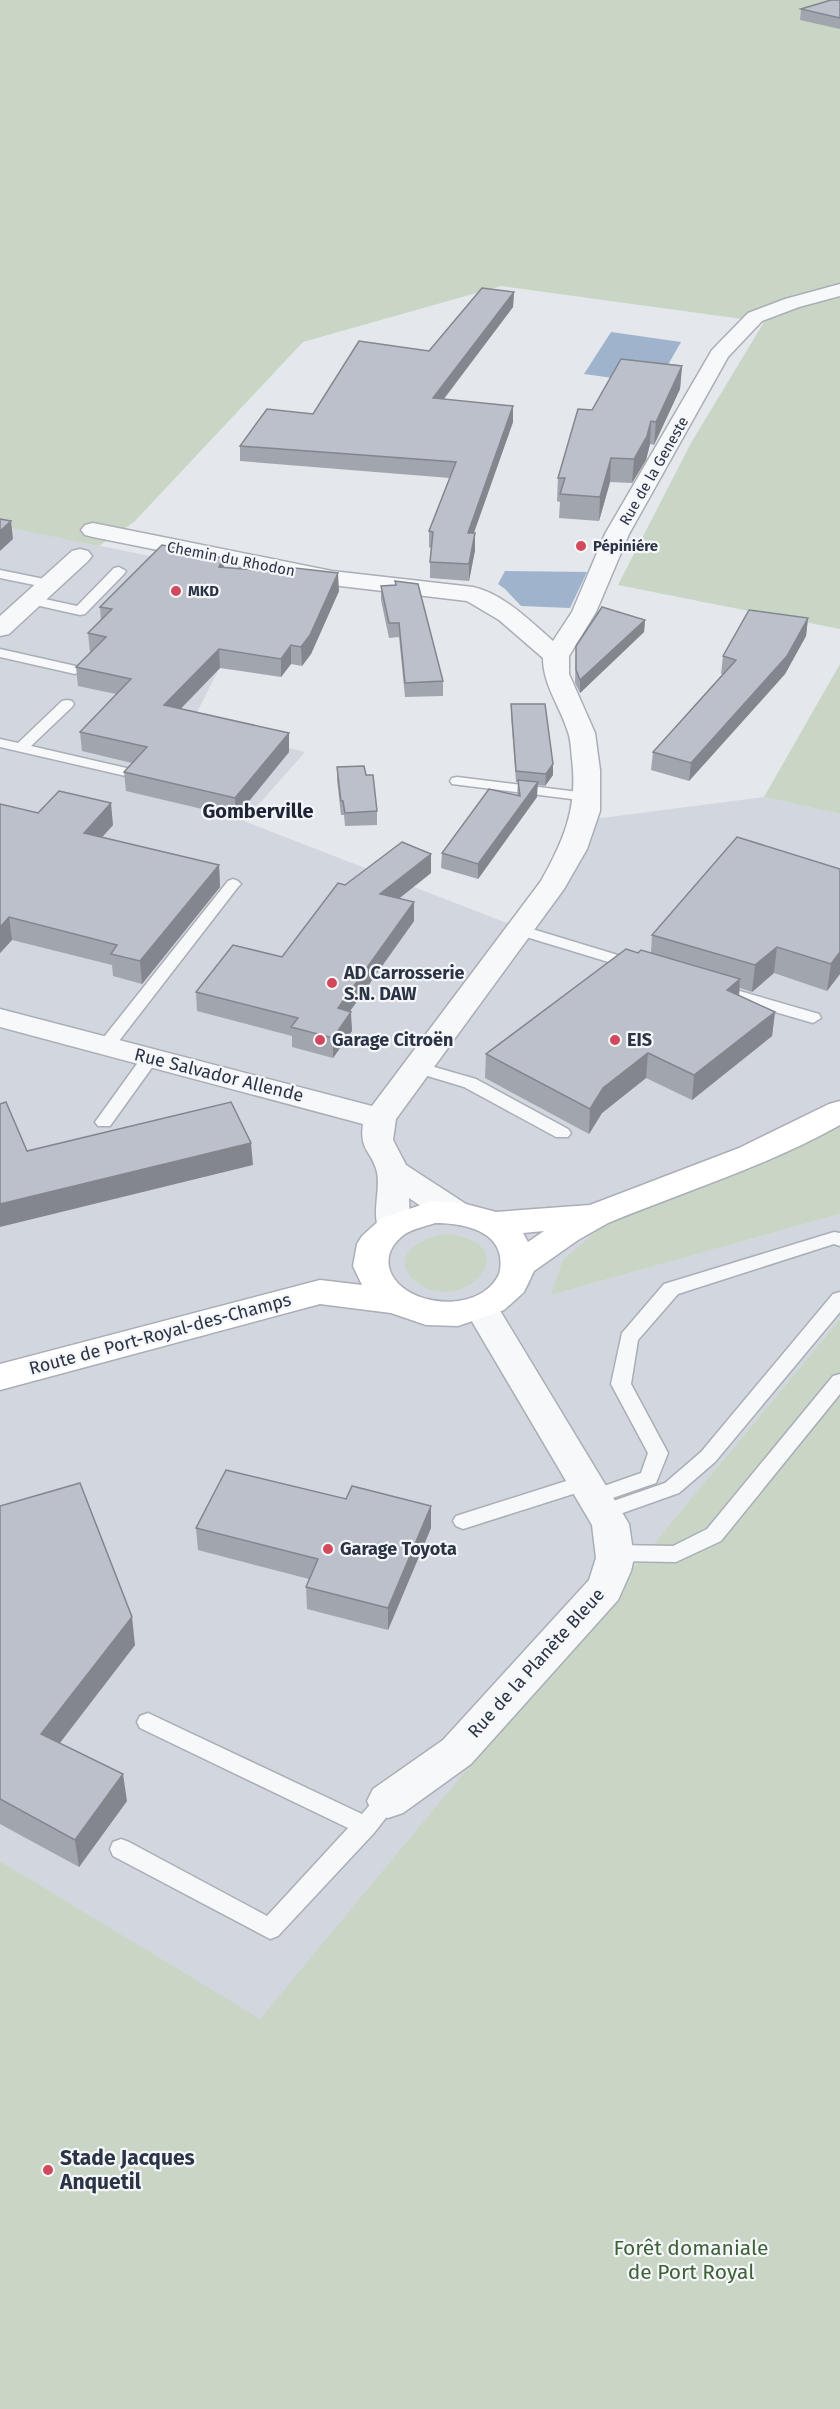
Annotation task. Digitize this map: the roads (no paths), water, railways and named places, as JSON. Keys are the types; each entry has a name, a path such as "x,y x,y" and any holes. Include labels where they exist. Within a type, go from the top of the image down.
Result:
{"main road":[{"path":"519,1265 594,1216 780,1142 840,1111"},
{"path":"433,1212 454,1212 474,1216 492,1224 507,1235 516,1250 519,1265 514,1282 501,1297 481,1308 464,1313 436,1314 409,1308 393,1301 380,1290 372,1277 369,1263 382,1237 411,1216 433,1212"},
{"path":"492,1224 594,1216"},
{"name":"Route de Port-Royal-des-Champs","path":"320,1292 382,1237"},
{"name":"Route de Port-Royal-des-Champs","path":"0,1377 320,1292 393,1301"}],"street":[{"name":"Rue de la Geneste","path":"556,656 591,600 617,534 719,354 755,317 792,303 840,290"},
{"name":"Chemin du Rhodon","path":"93,530 333,578 473,594 508,615 556,656"},
{"path":"0,629 80,556"},
{"name":"Chemin du Rhodon","path":"508,615 575,625"},
{"path":"454,1212 393,1172 377,1140 380,1118 554,883 573,849 586,811 587,770 582,733 556,674 556,656"},
{"name":"Rue Salvador Allende","path":"0,1018 380,1118"},
{"path":"382,1237 393,1172"},
{"path":"481,1308 610,1524 617,1553"},
{"name":"Rue de la Planète Bleue","path":"377,1814 457,1752 604,1588 614,1570 617,1553"}],"lane":[{"path":"31,600 80,611 120,571"},
{"path":"0,574 49,584"},
{"path":"0,653 75,670"},
{"path":"21,748 67,704"},
{"path":"0,743 130,773"},
{"path":"457,781 587,797"},
{"path":"106,1046 233,884"},
{"path":"519,930 654,971"},
{"path":"700,984 813,1018"},
{"path":"104,1122 150,1058"},
{"path":"417,1067 470,1083 562,1133"},
{"path":"594,1497 649,1478 658,1453 621,1384 630,1338 671,1289 838,1238"},
{"path":"463,1521 594,1497 672,1488 708,1457 840,1299"},
{"path":"617,1553 676,1554 714,1535 840,1381"},
{"path":"121,1849 270,1929 377,1814 148,1722"}],"water":[{"path":"611,332 681,342 657,384 584,374"},
{"path":"505,571 587,572 570,608 521,606 498,584"}],"place":[{"name":"Pépiniére","path":"581,546"},
{"name":"MKD","path":"176,591"},
{"name":"AD Carrosserie S.N. DAW","path":"332,983"},
{"name":"Garage Citroën","path":"320,1040"},
{"name":"EIS","path":"615,1040"},
{"name":"Garage Toyota","path":"328,1549"},
{"name":"Stade Jacques Anquetil","path":"48,2170"}],"district":[{"name":"Gomberville","path":"258,811"}],"park label":[{"name":"Forêt domaniale de Port Royal","path":"691,2260"}]}
